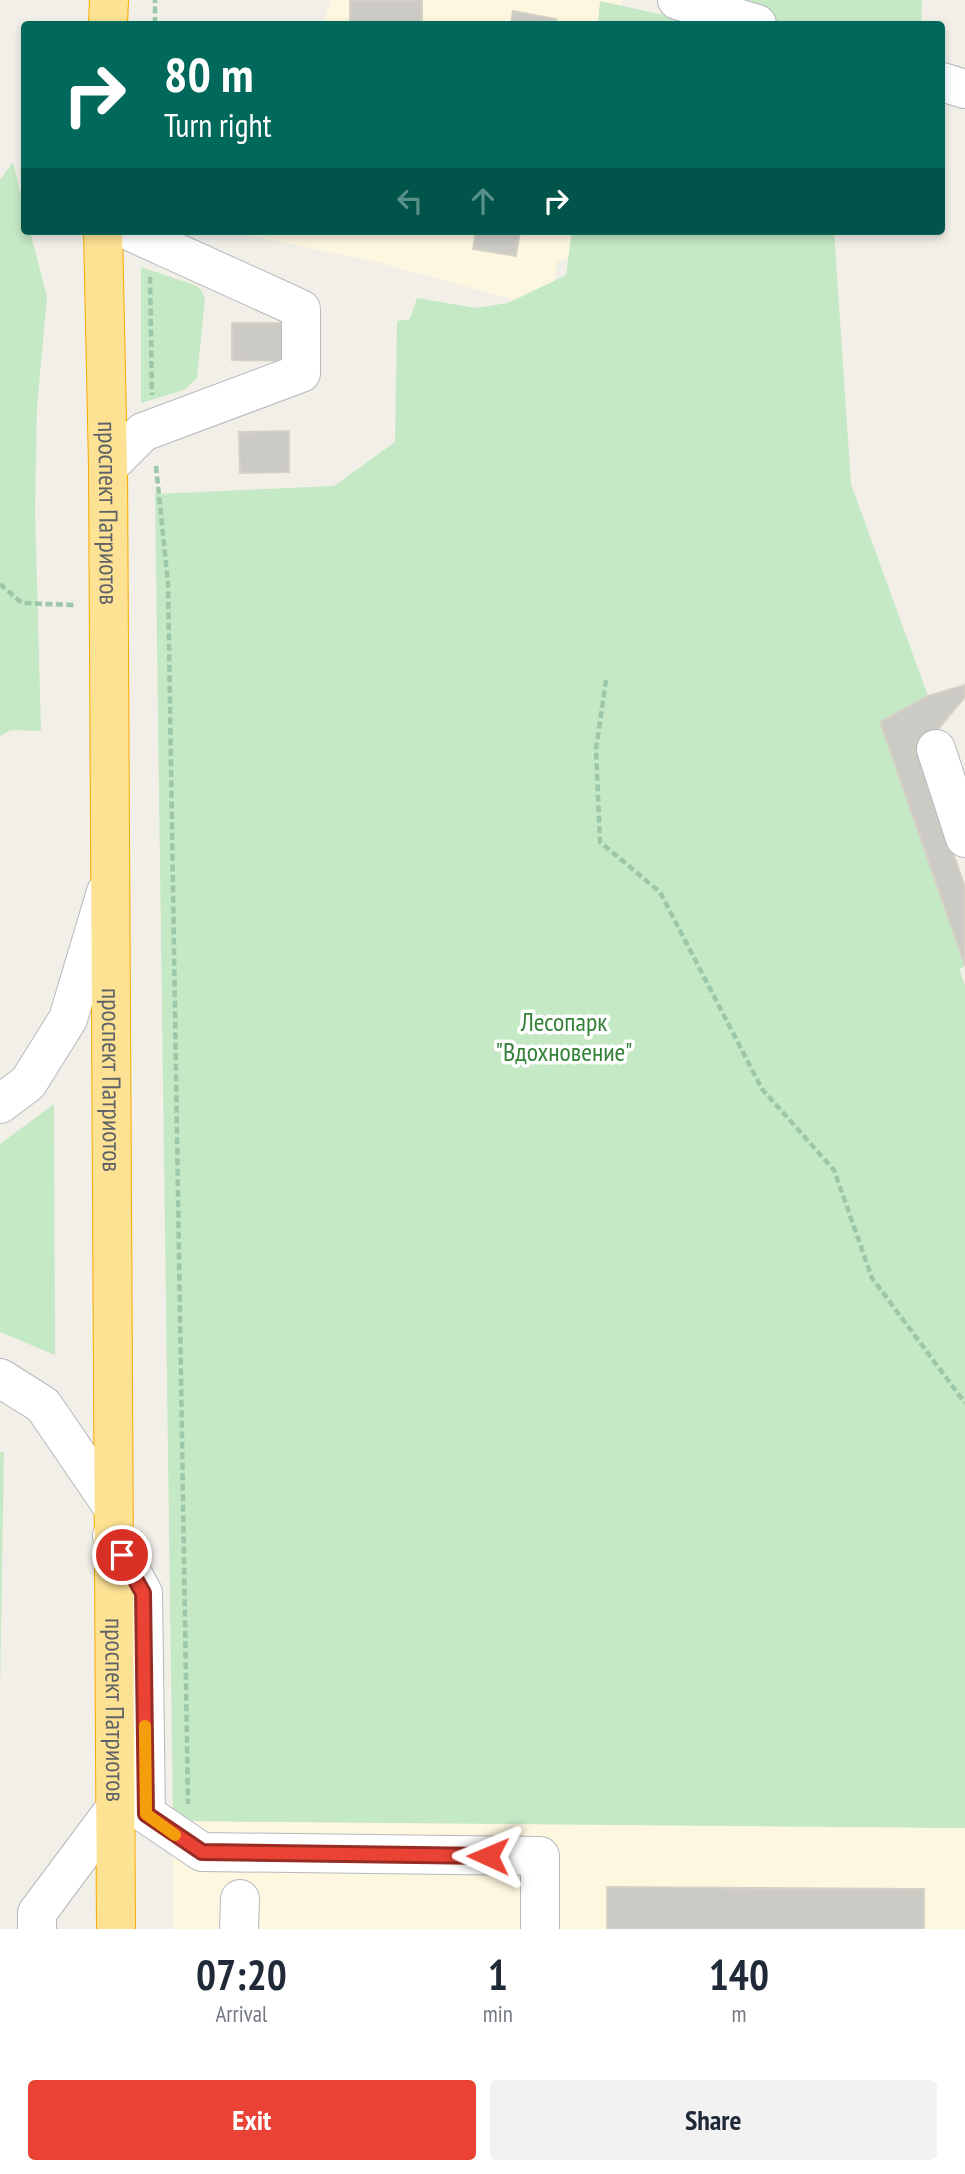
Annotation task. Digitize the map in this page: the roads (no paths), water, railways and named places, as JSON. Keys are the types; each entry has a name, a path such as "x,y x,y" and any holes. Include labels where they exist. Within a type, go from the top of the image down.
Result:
{"highway":[{"path":"108,21 109,0"},
{"name":"проспект Патриотов","path":"103,235 108,467 116,1929"}],"street":[{"path":"677,0 747,21"},
{"path":"945,83 965,89"},
{"path":"108,467 131,443 153,428 301,373 301,309 139,237"},
{"path":"936,749 965,838"},
{"path":"0,1104 28,1083 68,1019 111,877"},
{"path":"0,1378 43,1405 112,1521 143,1593 146,1814 202,1852 540,1856 540,1929"},
{"path":"37,1929 37,1913 116,1807"}],"park label":[{"name":"Лесопарк \"Вдохновение\"","path":"564,1037"}]}
